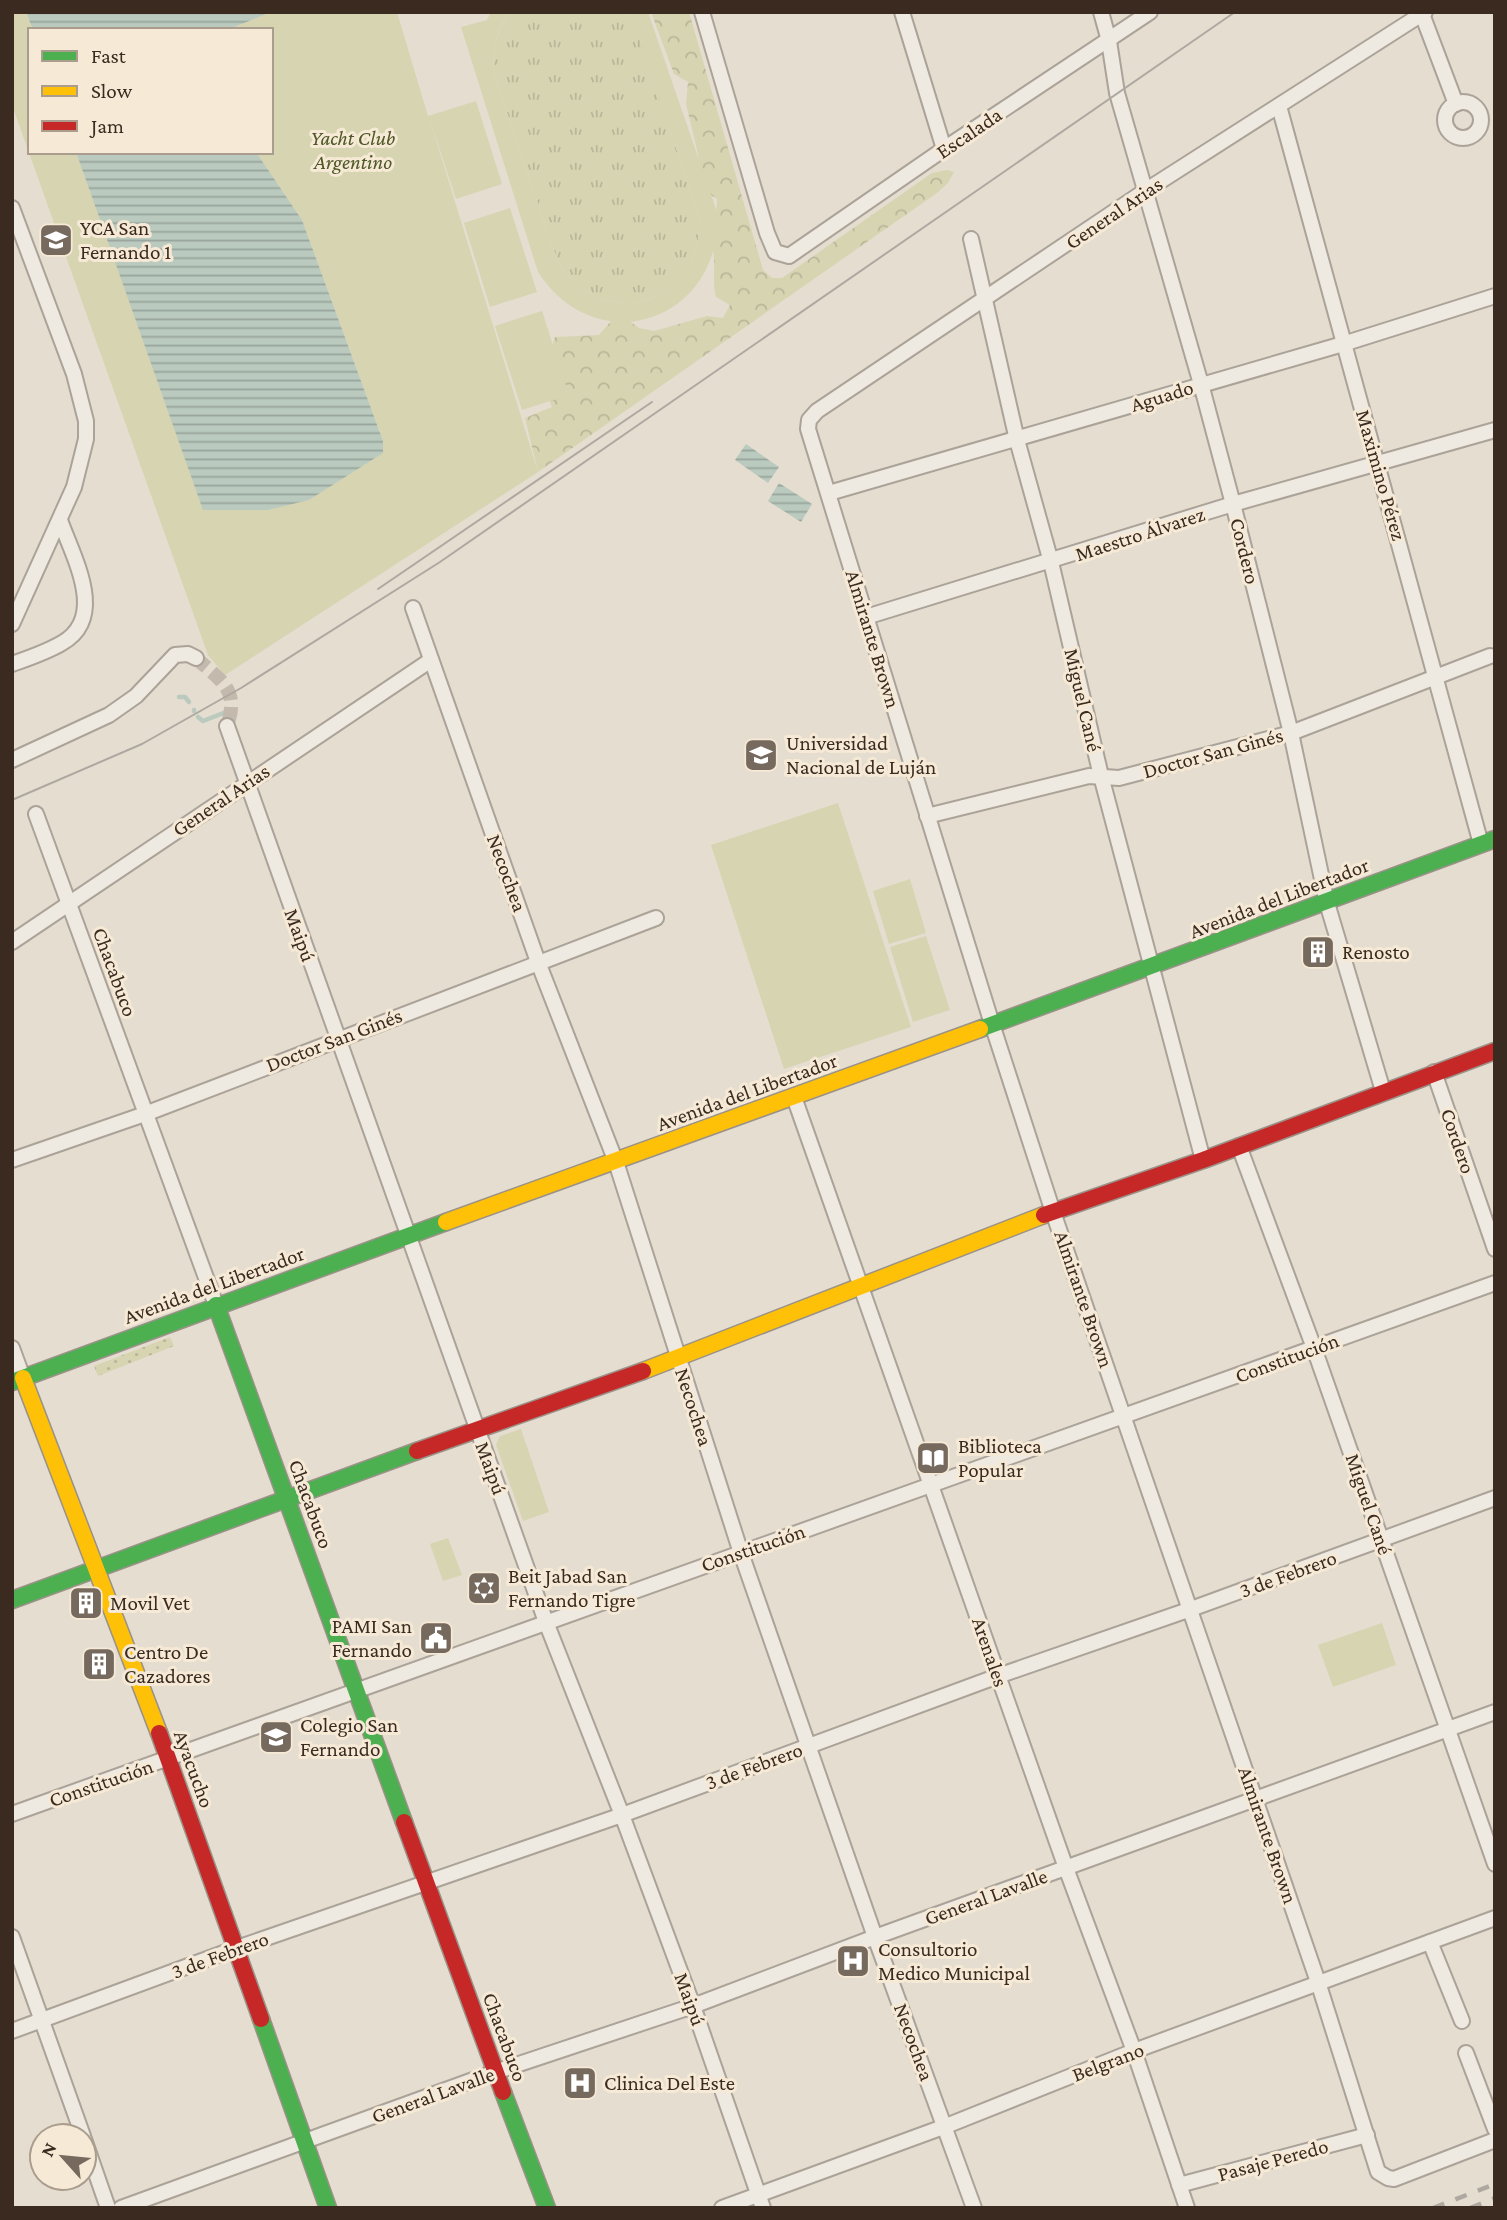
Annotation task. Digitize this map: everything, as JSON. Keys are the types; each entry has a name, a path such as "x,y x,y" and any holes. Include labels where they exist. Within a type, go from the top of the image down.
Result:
{"main road":[{"name":"Avenida del Libertador","path":"18,1380 1328,903 1488,842"},
{"path":"12,1600 477,1429 679,1359 861,1285 1054,1212 1203,1160 1495,1051"},
{"name":"Chacabuco","path":"216,1306 547,2208"},
{"name":"Ayacucho","path":"18,1380 169,1760 328,2208"}],"street":[{"name":"Escalada","path":"702,12 766,233 775,252 789,256 1150,12"},
{"path":"902,12 944,149"},
{"name":"Cordero","path":"1101,12 1109,41 1117,93 1233,504 1291,733 1328,903 1383,1091"},
{"path":"1423,13 1455,104"},
{"name":"General Arias","path":"809,420 817,411 1145,191 1423,13"},
{"name":"Maximino Pérez","path":"1279,106 1436,676 1488,842"},
{"path":"12,208 74,374 86,421 86,439 74,487 12,624"},
{"name":"Miguel Cané","path":"971,239 1017,440 1051,562 1101,776 1203,1160"},
{"name":"Aguado","path":"829,493 1343,344 1495,296"},
{"name":"Almirante Brown","path":"809,420 808,429 992,1024 1318,1982 1378,2172 1394,2179 1495,2140"},
{"name":"Maestro Álvarez","path":"866,617 1233,504 1495,430"},
{"path":"12,664 64,642 80,628 84,618 86,598 60,520"},
{"name":"Necochea","path":"413,608 538,962 616,1162 740,1553 974,2208"},
{"path":"12,760 109,715 136,696 174,655 188,654 196,658"},
{"name":"Doctor San Ginés","path":"928,816 1089,776 1119,778 1291,733 1490,656"},
{"name":"General Arias","path":"12,942 431,660"},
{"name":"Maipú","path":"227,726 546,1622 693,2006 761,2201"},
{"name":"Chacabuco","path":"36,814 216,1306"},
{"name":"Doctor San Ginés","path":"12,1160 145,1114 656,918"},
{"name":"Cordero","path":"1434,1072 1495,1249"},
{"name":"Arenales","path":"794,1097 1066,1868 1134,2051 1187,2208"},
{"name":"Miguel Cané","path":"1239,1146 1314,1348 1495,1864"},
{"name":"Constitución","path":"12,1814 1495,1283"},
{"name":"Ayacucho","path":"12,1348 18,1380"},
{"name":"3 de Febrero","path":"12,2031 426,1881 622,1815 1495,1497"},
{"name":"General Lavalle","path":"121,2208 495,2072 693,2006 875,1937 1495,1712"},
{"name":"Belgrano","path":"722,2208 761,2201 1134,2051 1495,1918"},
{"path":"12,1937 78,2122"},
{"path":"1430,1942 1462,2021"},
{"path":"1466,2053 1495,2129"},
{"name":"Pasaje Peredo","path":"1179,2185 1367,2136"},
{"path":"98,2180 108,2208"}],"green space":[{"name":"Yacht Club Argentino","path":"12,12 26,12 32,28 28,28 28,150 12,105"},
{"name":"Yacht Club Argentino","path":"271,12 397,12 428,116 476,101 502,184 456,199 429,117 538,472 225,675 208,655 29,154 77,154 116,261 309,500 383,452 383,441 302,220 257,154 273,154 273,28 232,28"},
{"path":"491,12 509,12 496,42 494,74 558,262 578,285 600,298 624,303 648,300 669,289 686,271 697,247 699,217 634,23 627,12 648,12 717,212 713,249 700,280 679,303 652,317 623,322 592,317 563,300 538,272 461,27 487,20"},
{"path":"509,12 627,12 634,22 699,217 697,247 686,271 669,289 648,300 624,303 600,298 578,285 558,262 494,74 496,42"},
{"path":"651,12 689,12 763,270 772,278 782,278 932,173 947,170 954,172 948,183 937,193 538,472 525,418 552,407 541,381 555,337 599,335 612,320 628,320 639,328 654,331 707,316 723,318 730,305 716,297 714,255 710,242 716,229 717,199 700,188 698,154 686,104 688,82 674,74"},
{"path":"510,208 537,292 490,307 464,223"},
{"path":"542,311 569,395 522,410 495,326"},
{"path":"838,803 911,1027 784,1069 711,845"},
{"path":"910,879 926,933 889,944 873,891"},
{"path":"926,936 950,1010 913,1022 890,947"},
{"path":"170,1337 174,1346 98,1376 94,1366"},
{"path":"521,1429 549,1512 523,1521 496,1445 500,1436"},
{"path":"448,1538 462,1575 443,1581 430,1544"},
{"path":"1382,1623 1396,1665 1333,1687 1318,1645"}],"shaded area":[{"path":"26,12 271,12 232,28 32,28"},
{"path":"77,154 257,154 302,220 383,441 383,453 309,500 268,510 203,510"},
{"path":"746,444 779,467 768,483 735,460"},
{"path":"779,483 812,504 801,522 768,501"}],"waterway":[{"path":"179,697 185,697 189,702"},
{"path":"198,717 203,721 226,712"}],"tunnel":[{"path":"196,658 226,687 231,703 227,726"}],"tram line":[{"path":"12,800 142,744 241,688 440,562 1235,12"},
{"path":"378,589 652,402"}],"railway":[{"path":"1433,2208 1495,2184"},
{"path":"1470,2208 1495,2198"}],"traffic: fast":[{"path":"980,1029 1495,839"},
{"path":"12,1382 446,1222"},
{"path":"216,1305 404,1822"},
{"path":"12,1600 417,1451"},
{"path":"261,2019 328,2208"},
{"path":"503,2092 547,2208"}],"traffic: slow":[{"path":"446,1222 980,1029"},
{"path":"643,1371 1044,1215"},
{"path":"23,1378 159,1733"}],"traffic: jam":[{"path":"1044,1215 1203,1160 1495,1051"},
{"path":"417,1451 643,1371"},
{"path":"159,1733 261,2019"},
{"path":"404,1822 503,2092"}],"place":[{"name":"YCA San Fernando 1","path":"56,240"},
{"name":"Universidad Nacional de Luján","path":"761,755"},
{"name":"Renosto","path":"1318,952"},
{"name":"Biblioteca Popular","path":"933,1458"},
{"name":"Beit Jabad San Fernando Tigre","path":"484,1588"},
{"name":"Movil Vet","path":"86,1603"},
{"name":"PAMI San Fernando","path":"436,1638"},
{"name":"Centro De Cazadores","path":"99,1664"},
{"name":"Colegio San Fernando","path":"276,1737"},
{"name":"Consultorio Medico Municipal","path":"853,1961"},
{"name":"Clinica Del Este","path":"580,2083"}]}
